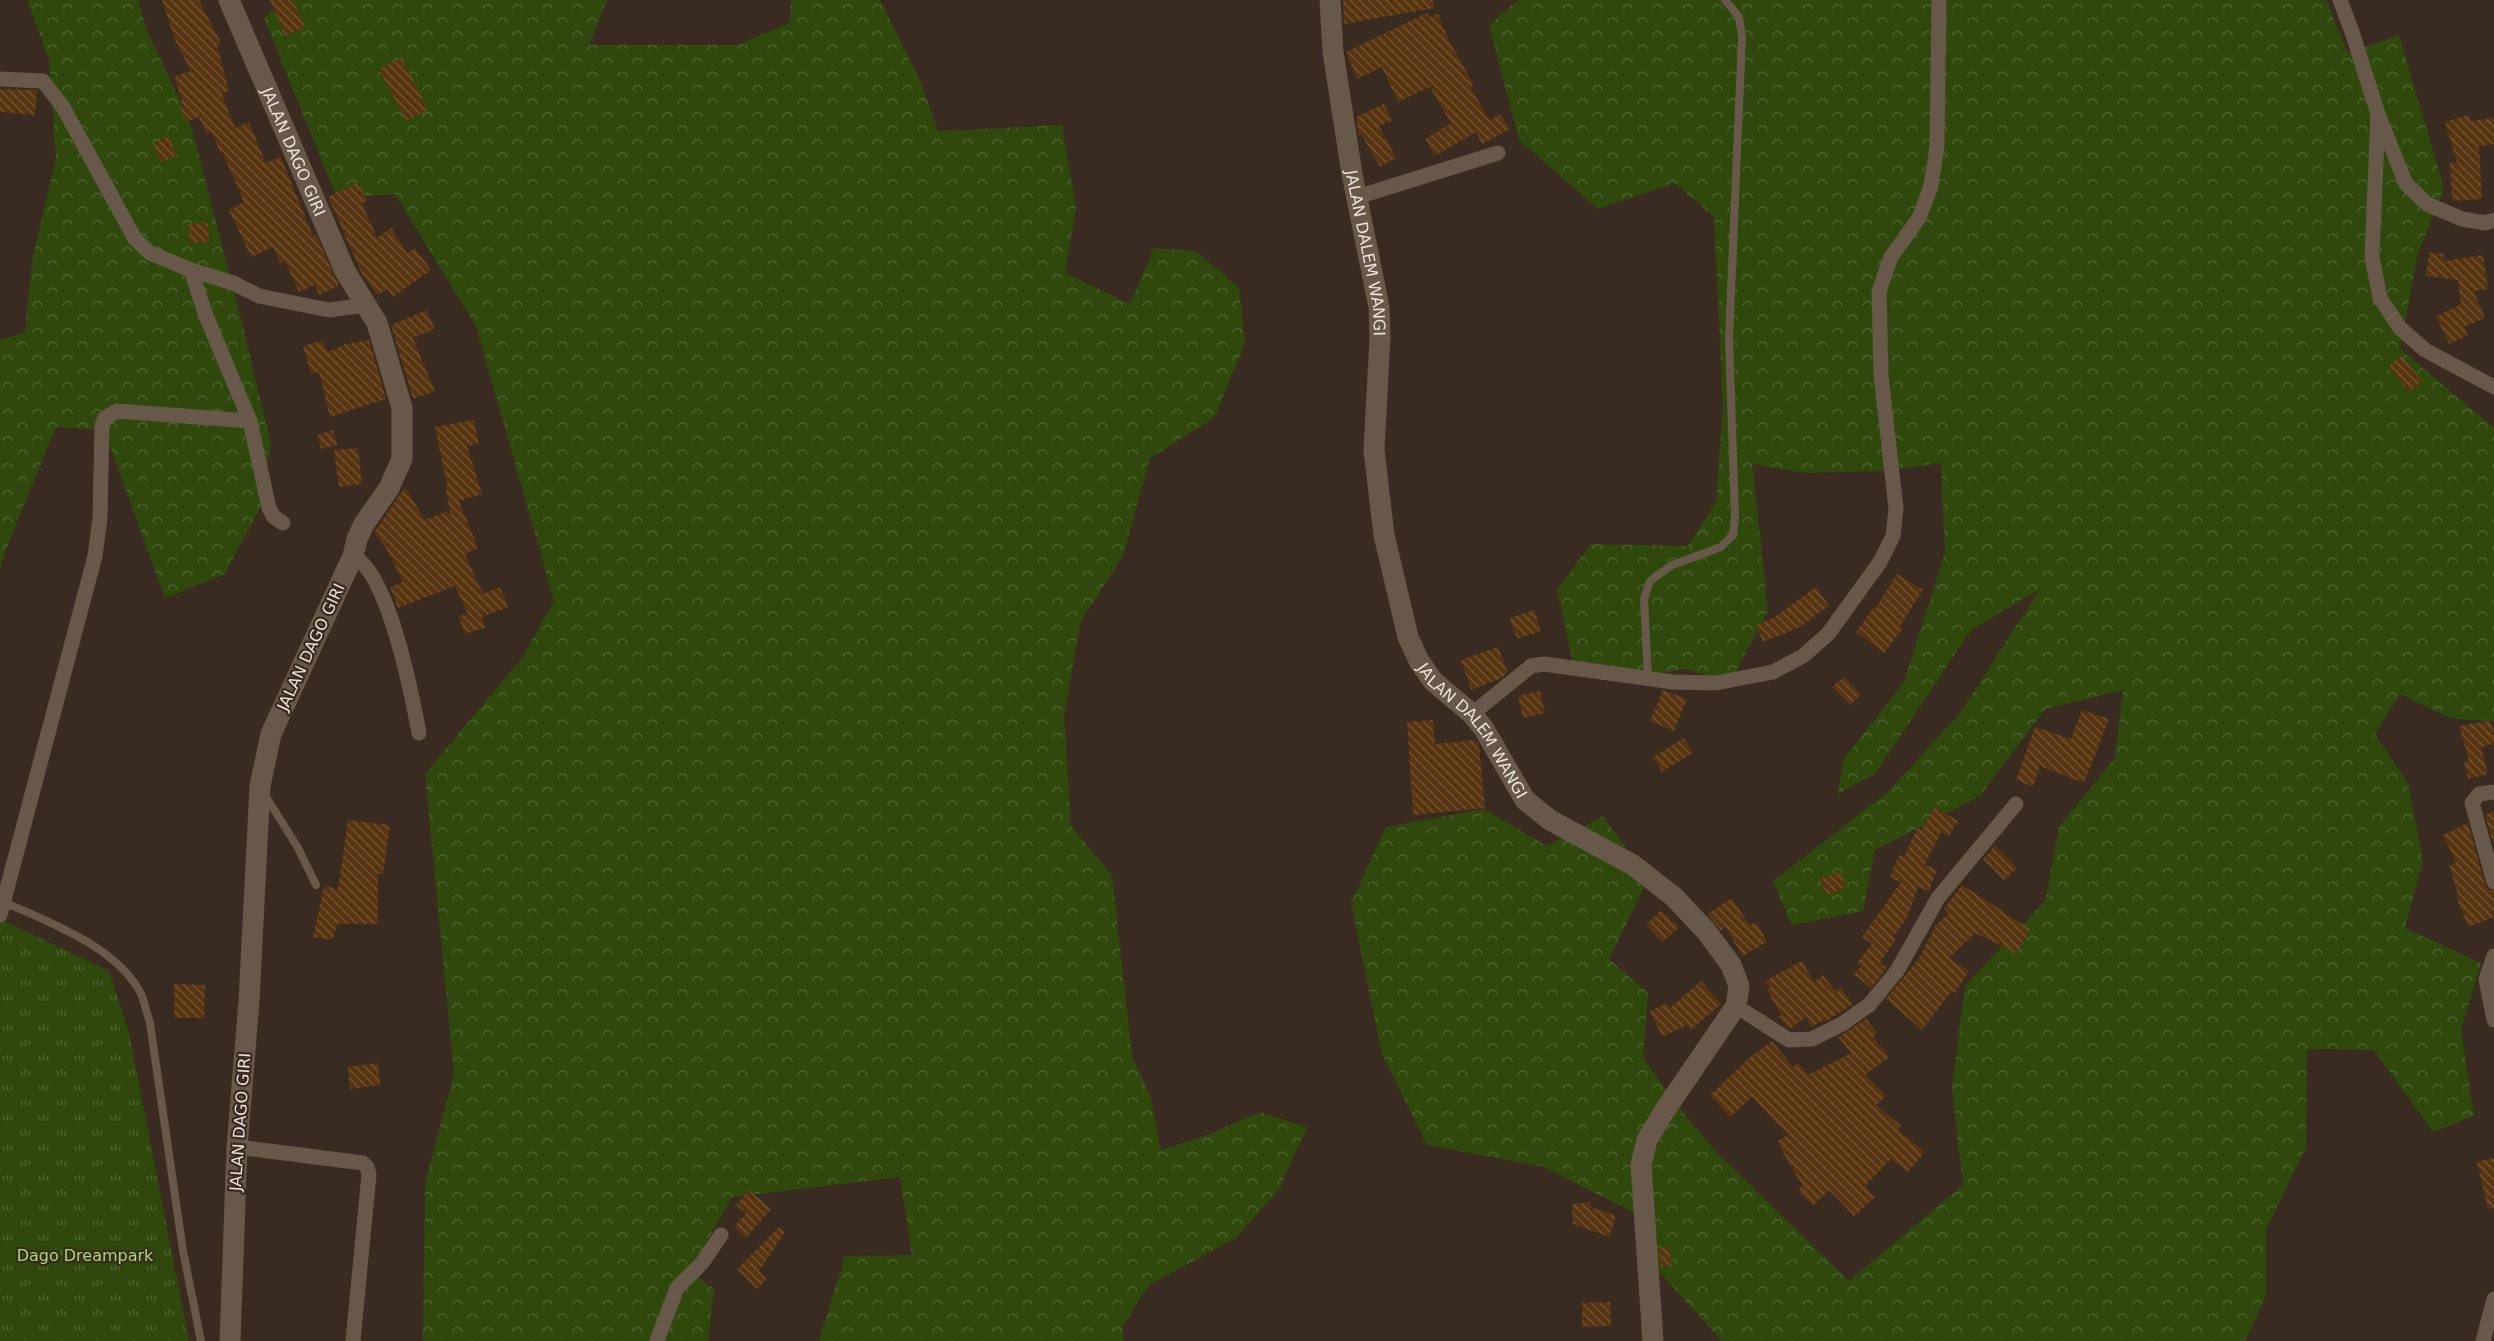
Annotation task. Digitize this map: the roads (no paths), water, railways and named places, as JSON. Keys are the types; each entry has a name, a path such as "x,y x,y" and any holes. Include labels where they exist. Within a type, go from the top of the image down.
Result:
{"street":[{"name":"JALAN DAGO GIRI","path":"229,0 345,271 377,323 402,408 403,441 402,459 389,488 364,524 353,556 272,734 260,786 249,1001 237,1147 230,1341"},
{"name":"JALAN DALEM WANGI","path":"1330,0 1333,52 1357,197 1379,307 1380,337 1374,439 1384,535 1408,637 1419,661 1433,681 1472,714 1484,729 1525,800 1550,820 1633,865 1674,897 1707,931 1731,965 1739,986 1736,1006"},
{"path":"1472,714 1531,666 1544,664 1673,682 1716,683 1773,672 1803,656 1828,634 1880,562 1893,536 1896,509 1881,375 1879,291 1891,257 1919,218 1931,186 1937,146 1939,0"},
{"path":"2340,0 2378,114 2406,184 2427,204 2462,219 2486,223 2494,220"},
{"path":"0,79 43,81 63,106 135,239 150,253 191,270 233,283 259,296 329,310 366,305"},
{"path":"2378,114 2373,257 2380,298 2400,328 2425,350 2494,387"},
{"path":"1357,197 1498,153"},
{"path":"191,270 206,316 250,421 269,508 274,517 283,523"},
{"path":"0,915 94,556 100,518 102,426 105,418 117,411 250,421"},
{"path":"353,556 360,559 372,575 386,605 414,702 419,733"},
{"path":"2494,792 2479,794 2472,803 2494,882"},
{"path":"1653,1341 1641,1165 1647,1140 1663,1113 1736,1006 1789,1040 1812,1039 1842,1024 1869,1005 1897,971 1938,898 2016,804"},
{"path":"2494,956 2486,979 2494,1020"},
{"path":"237,1147 363,1164 367,1167 369,1174 353,1341"},
{"path":"657,1341 677,1288 702,1263 722,1235"},
{"path":"2483,1341 2494,1299"}],"lane":[{"path":"1648,678 1644,599 1650,581 1672,565 1721,546 1733,536 1735,518 1728,338 1742,37 1738,16 1725,0"},
{"path":"260,786 298,848 316,885"},
{"path":"0,900 54,925 103,952 121,968 141,995 150,1023 183,1251 201,1341"}],"park label":[{"name":"Dago Dreampark","path":"85,1255"}]}
